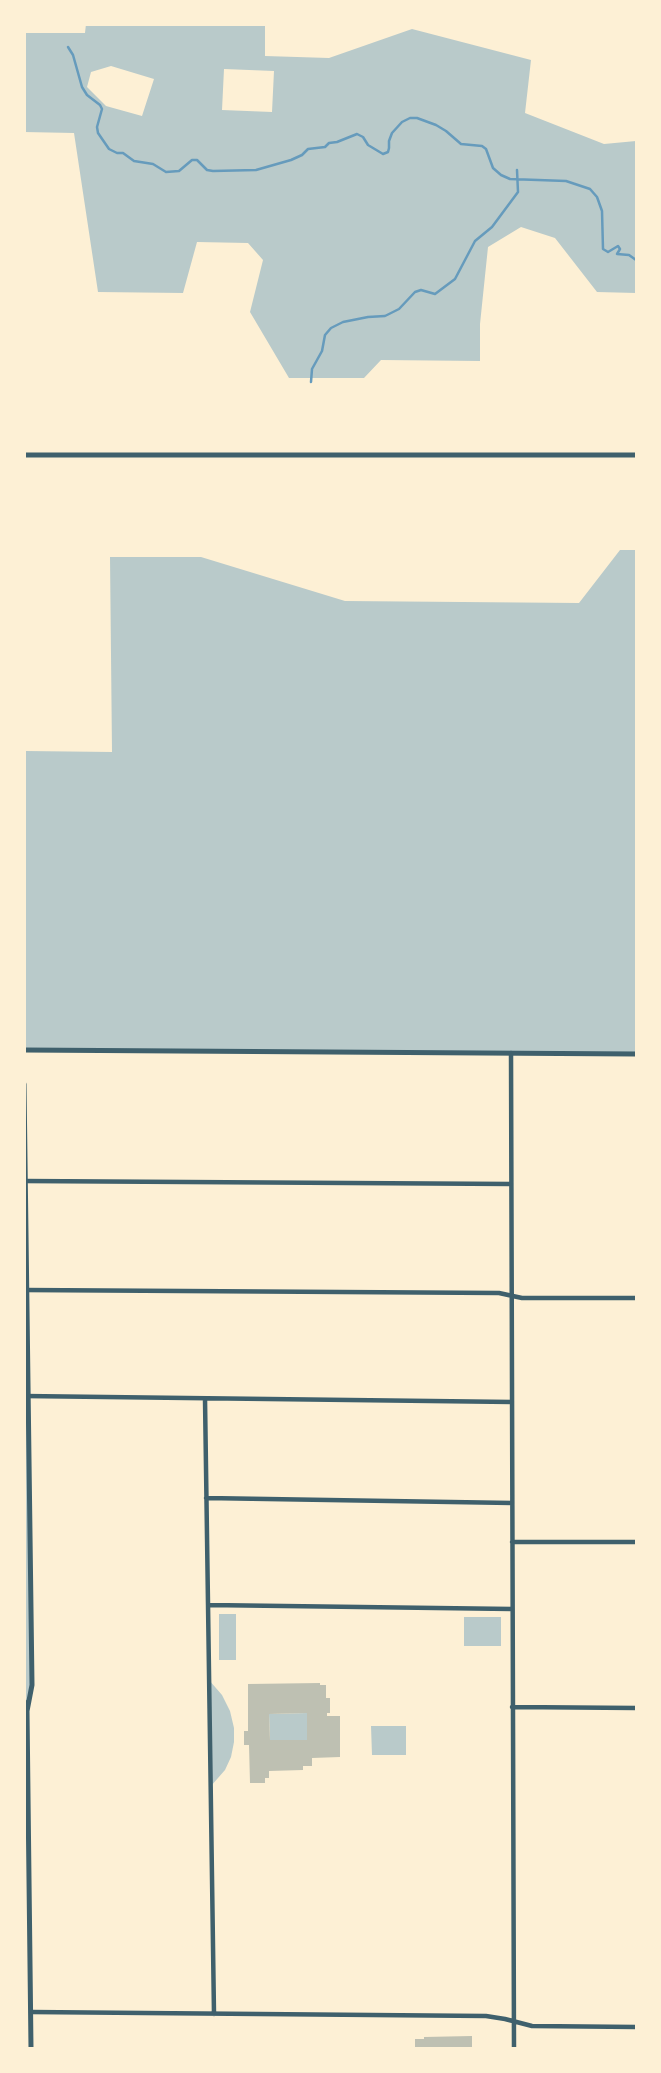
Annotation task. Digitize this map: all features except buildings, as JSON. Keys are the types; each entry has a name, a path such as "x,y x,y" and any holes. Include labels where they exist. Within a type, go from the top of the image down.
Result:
{"street":[{"path":"24,455 636,455"},
{"path":"24,1050 636,1054"},
{"path":"511,1053 513,2049"},
{"path":"24,1084 32,1685 26,1711"},
{"path":"25,1181 511,1184"},
{"path":"26,1290 486,1293 522,1298 636,1298"},
{"path":"27,1396 512,1402"},
{"path":"205,1399 214,2014"},
{"path":"206,1499 512,1503"},
{"path":"512,1542 636,1542"},
{"path":"208,1605 512,1609"},
{"path":"24,1701 32,2049"},
{"path":"512,1707 636,1707"},
{"path":"31,2012 486,2016 532,2026 636,2026"}],"shaded area":[{"path":"86,24 265,25 265,56 329,58 412,29 531,60 525,113 604,144 636,141 636,293 597,292 555,238 521,227 488,247 480,324 480,361 381,360 364,378 289,378 250,312 263,260 248,243 197,242 183,293 98,292 74,133 24,132 25,33 85,33","holes":["111,66 154,79 142,116 106,106 87,87 91,72","224,69 274,71 272,112 222,110"]},
{"path":"620,550 636,550 636,1054 25,1050 25,751 112,752 110,557 201,557 345,601 579,603"},
{"path":"24,1084 32,1685 27,1711 24,1701"},
{"path":"219,1614 236,1614 236,1660 219,1660"},
{"path":"464,1617 501,1617 501,1646 464,1646"},
{"path":"209,1680 222,1695 234,1728 231,1757 225,1770 211,1786"},
{"path":"307,1713 307,1740 270,1740 269,1714"},
{"path":"371,1726 406,1726 406,1755 372,1755"}],"waterway":[{"path":"68,47 82,87 102,109 98,133 109,149 123,153 134,161 153,164 166,172 179,171 192,160 197,160 207,170 213,171 256,170 291,160 308,149 325,147 329,143 357,134 383,154 388,152 392,133 402,122 417,118 436,125 461,144 482,146 486,149 493,168 510,179 566,181 590,189 597,197 602,211 603,249 608,252 618,246 620,249 617,254 629,255 636,260"},
{"path":"311,382 312,369 322,351 325,335 331,328 343,322 385,316 399,309 415,292 421,290 435,294 455,279 475,241 492,227 518,192 517,170"}]}
